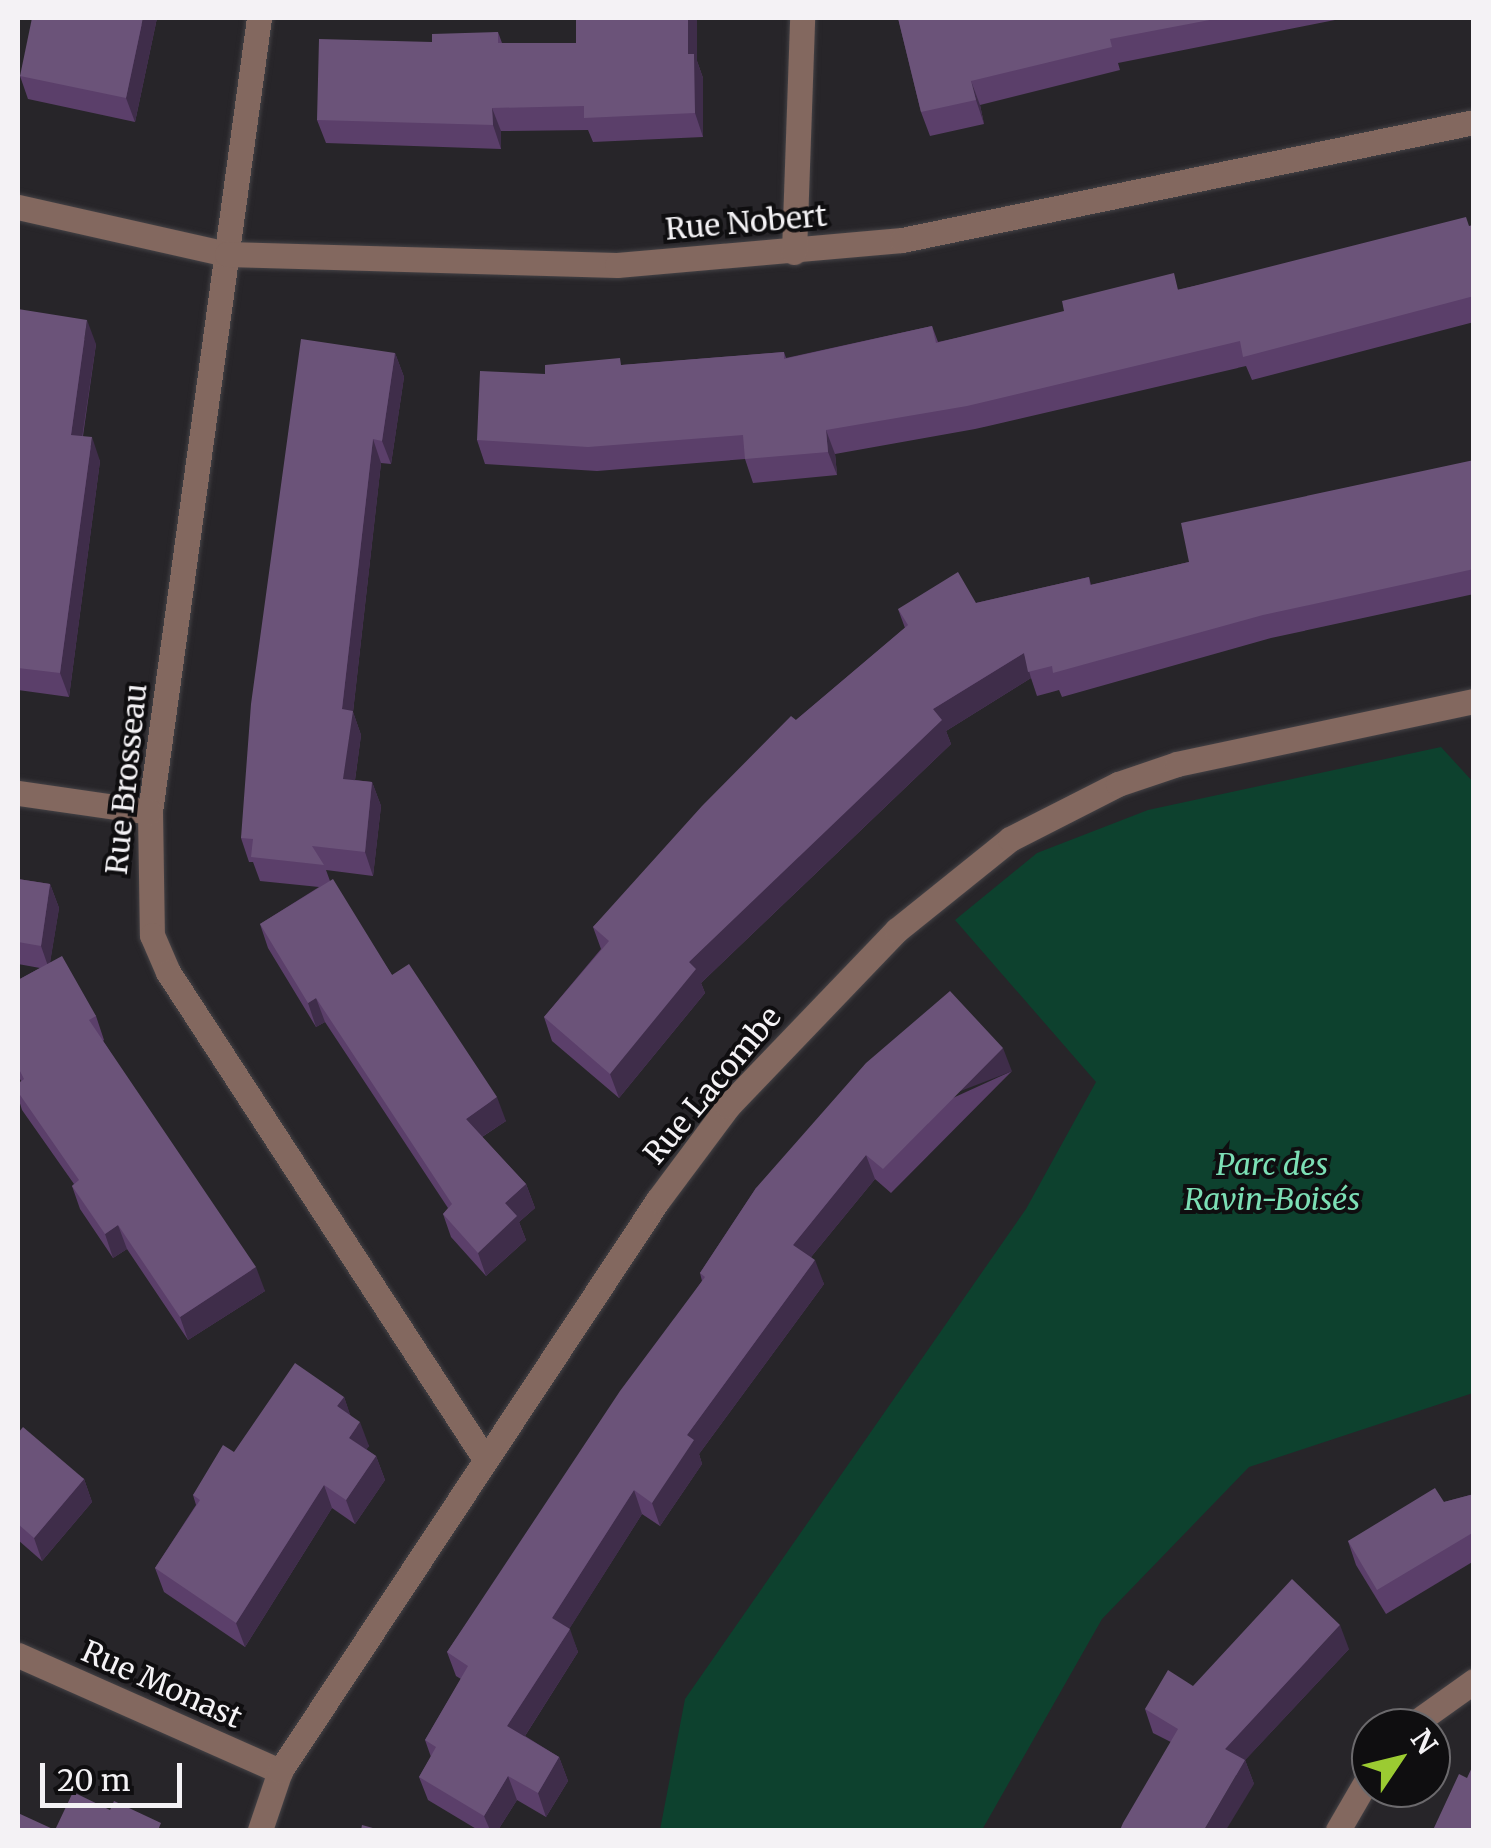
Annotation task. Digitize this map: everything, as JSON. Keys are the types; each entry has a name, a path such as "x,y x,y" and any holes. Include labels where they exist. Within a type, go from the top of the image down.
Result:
{"street":[{"name":"Rue Brosseau","path":"260,18 150,812 152,935 168,972 484,1456"},
{"path":"794,252 802,18"},
{"name":"Rue Nobert","path":"18,207 227,254 618,265 902,240 1474,122"},
{"name":"Rue Lacombe","path":"260,1830 280,1771 484,1456 728,1106 896,930 1010,839 1118,784 1177,764 1474,701"},
{"path":"18,793 150,812"},
{"name":"Rue Monast","path":"18,1655 280,1771"},
{"path":"1436,1708 1474,1681"},
{"path":"1338,1830 1351,1808"}],"green space":[{"name":"Parc des Ravin-Boisés","path":"1441,747 1474,783 1473,1393 1249,1467 1102,1619 982,1830 660,1830 685,1699 1026,1209 1096,1082 955,920 1037,853 1148,810"}],"building":[{"path":"32,18 143,18 126,98 20,76"},
{"path":"576,18 688,18 688,54 694,54 695,113 584,118 584,106 492,108 493,125 317,120 319,39 432,42 432,34 498,32 498,43 576,43"},
{"path":"898,18 1220,18 1110,39 1112,47 971,81 976,100 921,112"},
{"path":"1466,217 1469,226 1474,225 1474,296 1243,357 1240,341 967,406 826,430 828,452 745,459 743,435 588,447 477,440 480,371 545,374 545,365 620,358 621,365 784,352 784,359 932,326 936,343 1064,311 1062,301 1174,273 1178,290"},
{"path":"18,309 87,320 71,435 92,437 60,673 18,668"},
{"path":"301,339 395,353 382,441 373,439 342,709 353,711 343,779 372,782 365,852 312,846 324,865 251,857 253,839 241,838 251,704"},
{"path":"1474,460 1474,569 1263,615 1053,673 1052,666 1028,672 1024,653 933,709 942,720 689,962 696,969 610,1074 544,1017 609,941 593,927 702,806 791,716 796,720 908,625 898,609 958,572 976,603 1089,577 1090,585 1189,562 1181,523"},
{"path":"18,879 50,884 41,946 18,942"},
{"path":"333,879 392,975 409,964 497,1097 466,1119 526,1184 505,1203 517,1216 478,1253 443,1214 452,1204 316,998 308,1003 260,924"},
{"path":"62,956 96,1016 89,1020 256,1267 180,1317 118,1225 105,1234 72,1186 79,1180 18,1092 18,1084 24,1079 18,1067 18,980"},
{"path":"950,991 1003,1048 883,1169 866,1155 793,1245 815,1260 687,1435 694,1440 652,1503 634,1490 552,1618 570,1629 507,1726 559,1757 538,1793 508,1776 484,1816 419,1777 436,1747 425,1740 468,1666 447,1652 620,1391 705,1277 700,1273 756,1188 866,1063"},
{"path":"295,1363 344,1397 337,1406 360,1422 349,1438 376,1456 346,1500 324,1485 236,1623 155,1568 200,1500 193,1495 223,1445 234,1452"},
{"path":"23,1427 84,1479 34,1538 18,1524 18,1433"},
{"path":"1435,1488 1444,1502 1474,1494 1474,1532 1377,1590 1348,1541"},
{"path":"1292,1579 1340,1625 1225,1749 1245,1760 1204,1830 1120,1830 1178,1729 1145,1709 1168,1670 1193,1686"},
{"path":"1474,1763 1474,1830 1433,1830 1443,1808 1451,1808 1451,1791 1459,1774 1467,1778"},
{"path":"73,1792 110,1810 114,1801 161,1823 158,1830 55,1830"},
{"path":"18,1813 55,1830 18,1830"}]}
